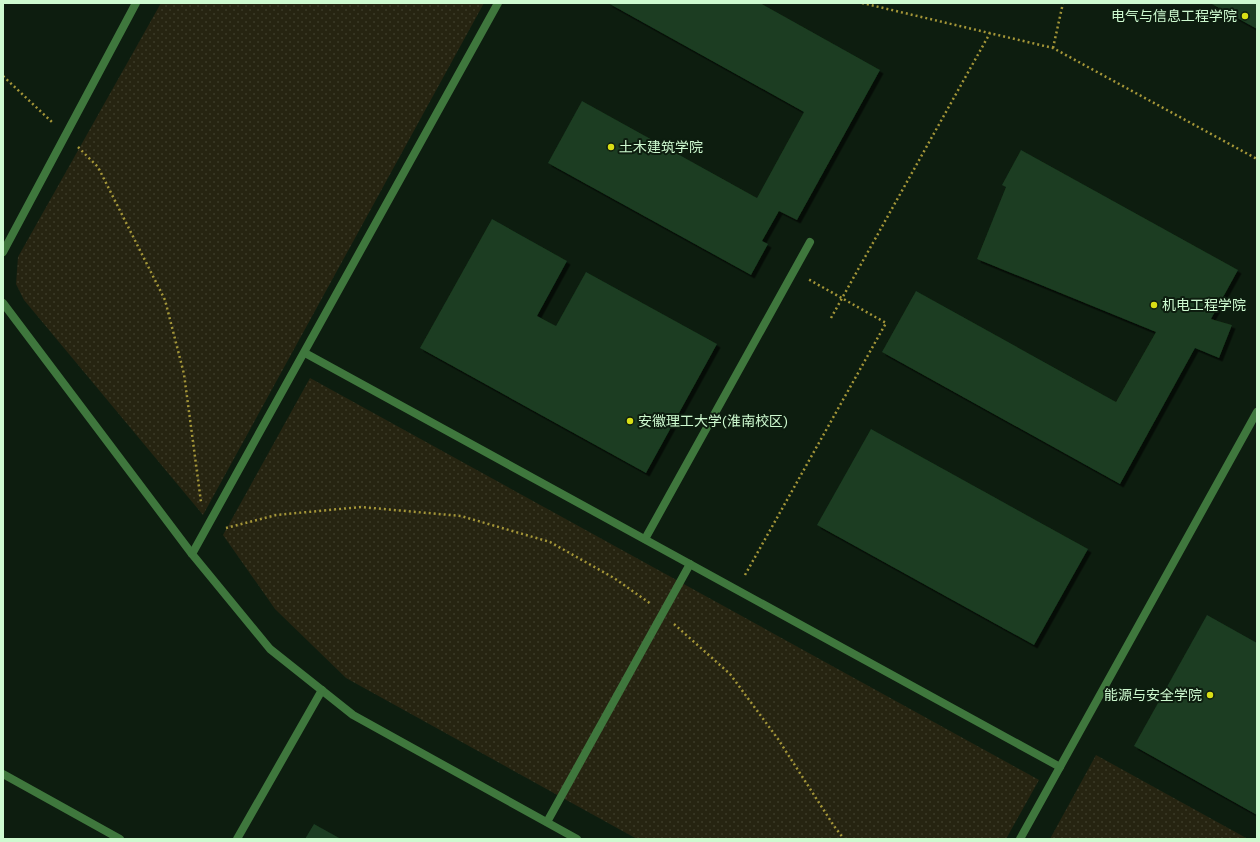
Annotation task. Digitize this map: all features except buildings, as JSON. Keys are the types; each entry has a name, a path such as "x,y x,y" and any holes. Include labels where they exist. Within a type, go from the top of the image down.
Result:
{"lane":[{"path":"3,252 136,3"},
{"path":"192,554 305,353 498,3"},
{"path":"645,539 810,242"},
{"path":"3,304 192,554 270,649 353,715 577,839"},
{"path":"305,353 1060,767"},
{"path":"1020,839 1257,412"},
{"path":"547,822 690,564"},
{"path":"237,839 322,690"},
{"path":"3,774 120,839"}],"path":[{"path":"862,3 1052,48 1257,159"},
{"path":"1052,48 1063,3"},
{"path":"831,318 990,33"},
{"path":"3,76 66,134 98,167 165,300 184,374 204,532 276,515 361,507 461,516 550,542 614,578 663,614 730,674 778,739 844,839"},
{"path":"737,590 886,323 794,270"}],"shaded area":[{"path":"161,3 484,3 203,515 24,300 16,284 18,257"},
{"path":"310,378 1039,780 1006,839 637,839 346,678 275,609 223,535"},
{"path":"1096,755 1248,839 1050,839"}],"place":[{"name":"电气与信息工程学院","path":"1245,16"},
{"name":"土木建筑学院","path":"611,147"},
{"name":"机电工程学院","path":"1154,305"},
{"name":"安徽理工大学(淮南校区)","path":"630,421"},
{"name":"能源与安全学院","path":"1210,695"}]}
